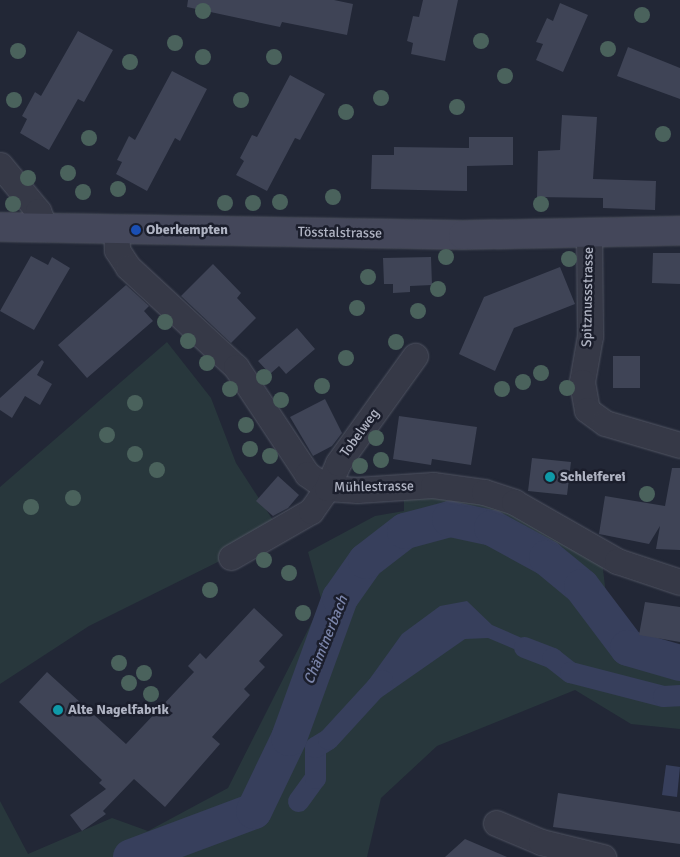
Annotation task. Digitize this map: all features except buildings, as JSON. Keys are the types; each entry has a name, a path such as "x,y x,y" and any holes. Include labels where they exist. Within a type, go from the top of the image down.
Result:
{"main road":[{"name":"Tösstalstrasse","path":"0,227 463,235 680,231"}],"street":[{"path":"0,165 38,211 45,228"},
{"name":"Mühlestrasse","path":"116,229 117,250 128,267 236,367 307,474 327,488 357,490 433,485 484,492 514,502 617,561 680,582"},
{"name":"Spitznussstrasse","path":"588,232 590,336 582,382 587,410 605,423 680,445"},
{"name":"Tobelweg","path":"231,557 311,511 327,488 338,463 415,356"},
{"path":"496,823 541,842 602,857"}],"shaded area":[{"path":"167,342 211,398 236,463 280,531 89,626 0,684 0,487"},
{"path":"404,486 457,487 601,553 609,619 628,648 680,663 680,729 631,724 575,690 437,746 381,798 367,857 0,857 0,801 28,854 112,818 148,831 228,788 322,602 308,552 375,516 404,511"}],"water":[{"path":"467,601 492,625 554,652 552,658 547,663 488,638 465,639 379,699 362,699 361,691 402,634 440,606"},
{"path":"666,765 680,767 677,797 662,795"}],"waterway":[{"name":"Chämtnerbach","path":"131,857 254,811 289,738 340,598 366,561 405,531 450,519 492,528 547,558 582,587 628,648 680,663"},
{"path":"524,647 552,658 570,672 663,696 680,695"},
{"path":"298,801 315,778 315,747 328,739 382,680"}],"place":[{"name":"Oberkempten","path":"136,230"},
{"name":"Schleiferei","path":"550,477"},
{"name":"Alte Nagelfabrik","path":"58,710"}]}
